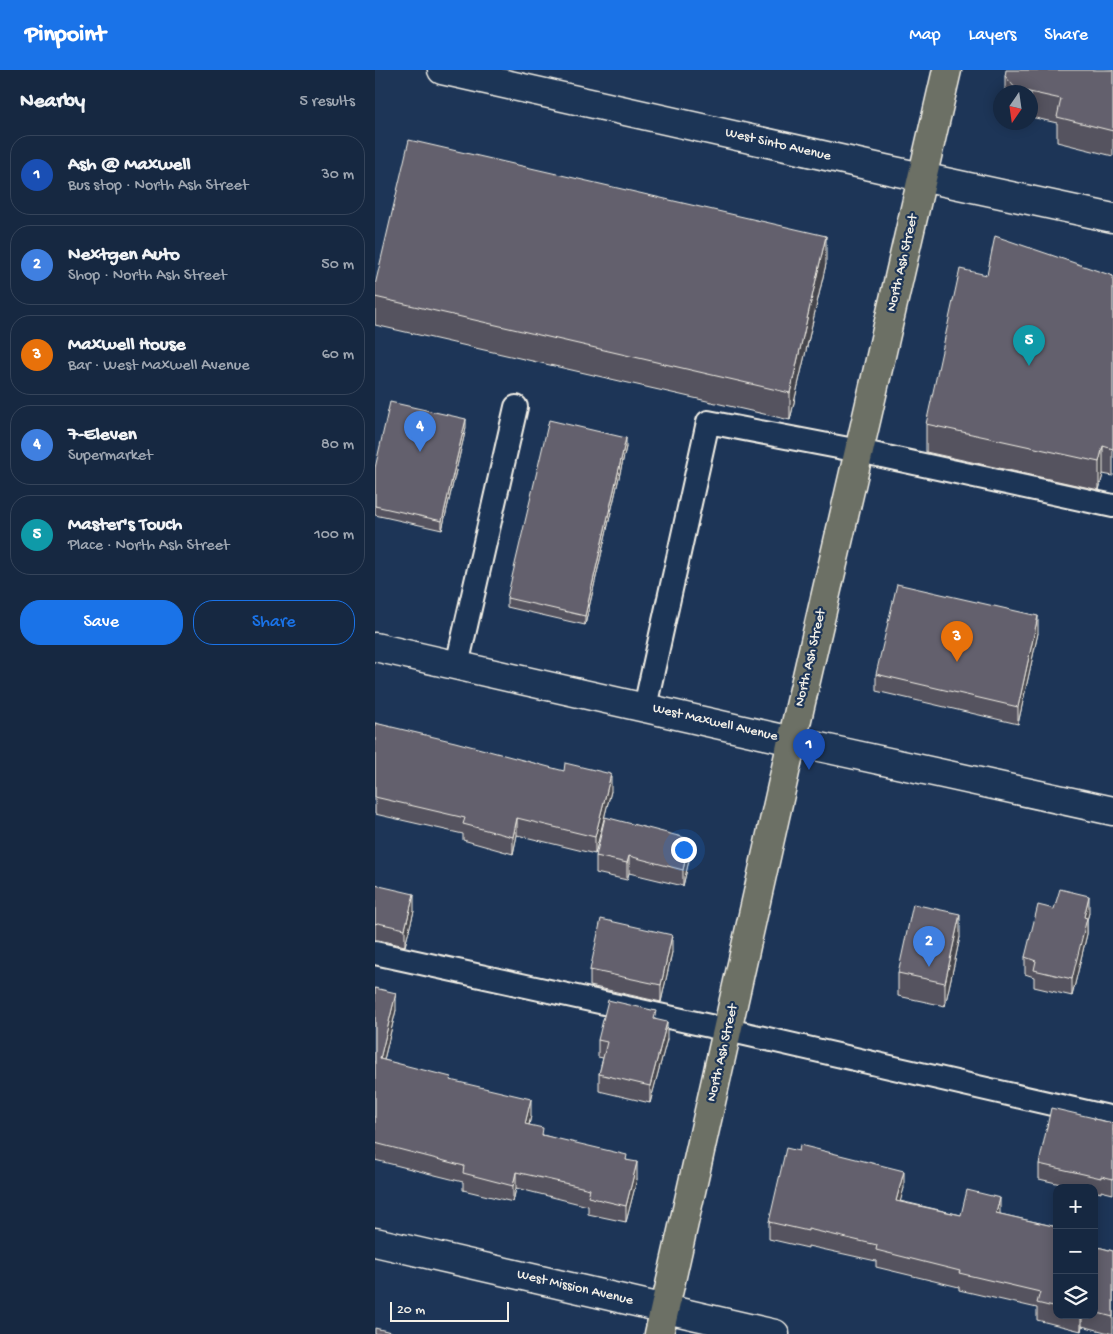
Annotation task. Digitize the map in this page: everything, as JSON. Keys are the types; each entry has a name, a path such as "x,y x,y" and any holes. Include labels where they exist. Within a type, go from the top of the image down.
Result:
{"main road":[{"name":"North Ash Street","path":"662,1321 792,741 923,177 942,71"}],"street":[{"name":"West Sinto Avenue","path":"442,70 1113,218"},
{"name":"West Maxwell Avenue","path":"375,647 1113,811"},
{"name":"West Mission Avenue","path":"375,1242 662,1321 775,1334"}],"lane":[{"path":"457,665 516,407"},
{"path":"645,707 708,422 859,451 1113,506"},
{"path":"375,953 728,1030 1113,1118"}],"building":[{"path":"1006,70 1113,70 1113,131 1057,117 1061,99 1038,94 1038,85 1013,85 1005,76"},
{"path":"409,140 826,236 790,393 375,297 375,285"},
{"path":"995,236 1113,276 1113,449 1103,446 1099,462 926,424 960,269 987,275"},
{"path":"390,402 466,419 442,521 375,506 375,468"},
{"path":"549,420 626,438 585,616 507,598"},
{"path":"897,584 1038,616 1018,707 876,674"},
{"path":"375,723 564,771 565,763 611,774 595,837 517,818 513,837 463,824 465,818 375,797"},
{"path":"605,817 690,839 683,870 629,856 627,863 596,856"},
{"path":"375,885 414,894 405,929 375,924"},
{"path":"1060,889 1089,896 1084,917 1087,918 1072,979 1034,970 1036,961 1025,957 1038,905 1054,909"},
{"path":"913,904 960,914 945,983 898,973"},
{"path":"601,919 672,935 661,985 590,970"},
{"path":"375,988 396,993 380,1059 451,1077 450,1080 531,1099 525,1124 543,1128 542,1135 627,1155 626,1160 637,1162 626,1206 588,1197 590,1189 516,1172 513,1186 463,1173 464,1166 375,1143"},
{"path":"608,1000 656,1011 654,1019 667,1022 650,1086 599,1074 607,1042 598,1040"},
{"path":"1051,1108 1113,1123 1113,1179 1039,1164"},
{"path":"800,1145 904,1171 896,1201 961,1215 967,1190 1000,1198 996,1213 1053,1226 1053,1307 1037,1303 1040,1292 959,1273 960,1271 876,1250 877,1245 769,1222 786,1148 799,1151"},
{"path":"1098,1247 1113,1251 1113,1317 1098,1313"},
{"path":"375,1328 399,1334 375,1334"}],"place":[{"name":"Master's Touch","path":"1029,366"},
{"name":"7-Eleven","path":"420,452"},
{"name":"Maxwell House","path":"957,662"},
{"name":"Ash @ Maxwell","path":"809,770"},
{"name":"Nextgen Auto","path":"929,967"}]}
